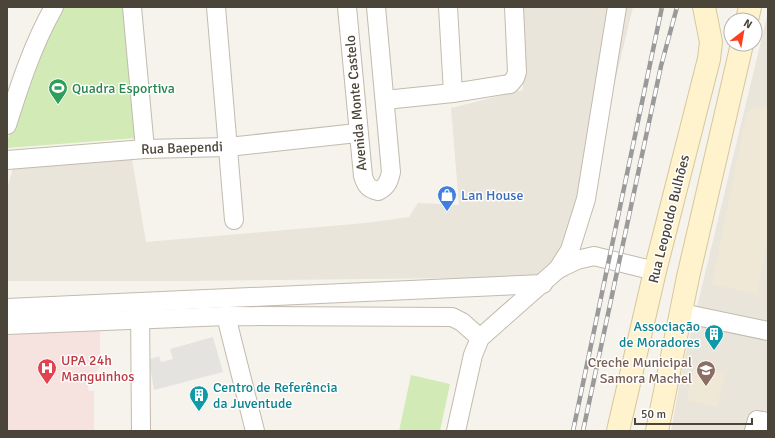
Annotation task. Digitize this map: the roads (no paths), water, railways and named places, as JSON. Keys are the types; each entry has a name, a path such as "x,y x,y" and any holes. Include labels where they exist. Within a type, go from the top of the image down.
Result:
{"main road":[{"name":"Rua Leopoldo Bulhões","path":"618,431 655,270 709,60 710,42 708,23 704,7"},
{"path":"657,431 682,313 688,277 740,52"}],"street":[{"path":"7,125 40,30 54,7"},
{"path":"132,7 145,149"},
{"path":"216,7 234,220"},
{"name":"Avenida Monte Castelo","path":"347,7 363,176 366,185 370,190 378,191 384,188 389,182 391,172 376,7"},
{"path":"448,7 453,93"},
{"path":"385,100 453,93 510,84 515,78 517,72 514,7"},
{"path":"456,431 473,355 480,338 558,269 570,250 586,199 617,7"},
{"name":"Rua Baependi","path":"7,160 145,149 228,147 358,133"},
{"path":"558,269 577,260 594,256 655,270"},
{"path":"7,324 140,310 542,284"},
{"path":"7,308 140,310 226,316 452,317 462,322 480,338"},
{"path":"140,310 141,431"},
{"path":"682,313 768,331"},
{"path":"226,316 255,431"},
{"path":"754,431 756,420 768,422"}],"railway":[{"path":"573,431 662,7"},
{"path":"583,431 661,66 677,7"}],"place":[{"name":"Quadra Esportiva","path":"58,105"},
{"name":"Lan House","path":"447,212"},
{"name":"Associação de Moradores","path":"714,351"},
{"name":"UPA 24h Manguinhos","path":"47,385"},
{"name":"Creche Municipal Samora Machel","path":"706,387"},
{"name":"Centro de Referência da Juventude","path":"199,412"}]}
